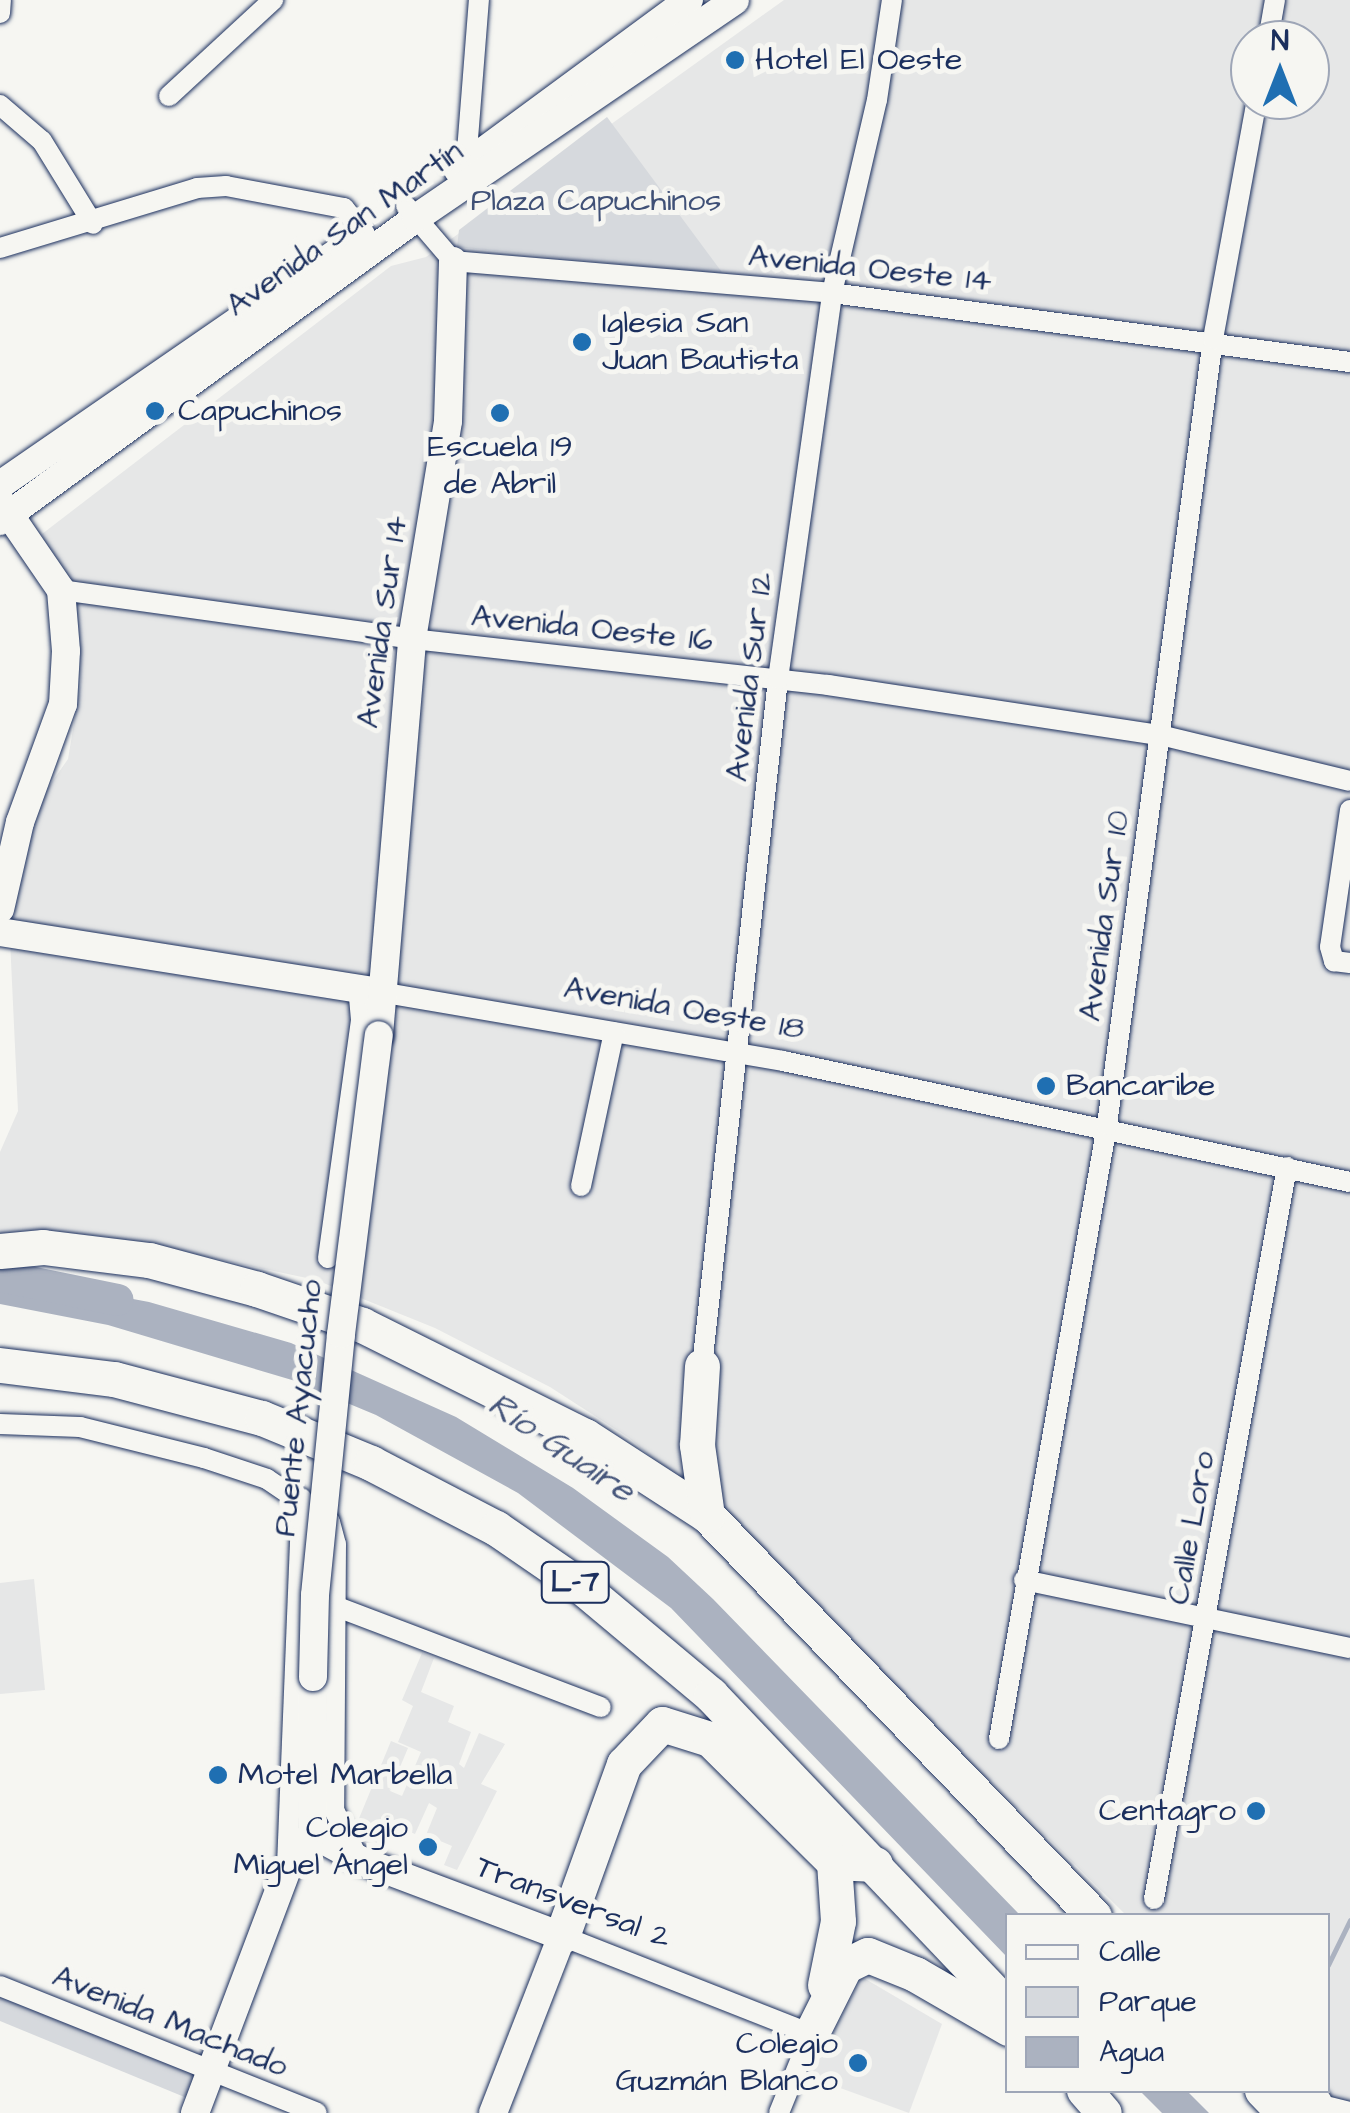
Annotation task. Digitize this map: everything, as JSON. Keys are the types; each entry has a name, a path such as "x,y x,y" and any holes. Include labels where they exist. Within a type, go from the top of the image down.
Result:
{"highway":[{"path":"0,1235 43,1247 202,1273 362,1325 585,1436 707,1516 1091,1913"},
{"path":"0,1250 43,1247"},
{"name":"L-7","path":"0,1365 114,1379 262,1418 402,1478 496,1528 662,1649 875,1864 1005,2004"},
{"path":"702,1366 697,1445 707,1516"},
{"path":"562,1936 624,1764 662,1724 710,1739 834,1862 838,1921 810,2034"},
{"path":"834,1862 875,1864"},
{"path":"810,2034 845,1966 868,1955 915,1974 1005,2026"},
{"path":"1087,2093 1104,2113"},
{"path":"1271,2093 1307,2105"}],"street":[{"path":"0,13 1,0"},
{"path":"169,96 273,0"},
{"path":"466,164 479,0"},
{"name":"Avenida San Martín","path":"0,485 364,234 411,212 466,164 688,0"},
{"name":"Avenida San Martín","path":"4,512 411,212 735,0"},
{"name":"Avenida Sur 12","path":"702,1366 778,680 832,293 877,100 892,0"},
{"path":"0,105 42,141 93,224"},
{"name":"Avenida Sur 10","path":"999,1739 1107,1125 1213,339 1252,120"},
{"path":"0,248 93,224 197,188 254,187 344,208 364,234"},
{"path":"411,212 454,260"},
{"name":"Avenida Oeste 14","path":"454,260 832,293 1213,339 1350,362"},
{"name":"Avenida Sur 14","path":"369,989 412,640 448,421 454,260"},
{"path":"0,910 20,822 63,704 61,590 4,512"},
{"name":"Avenida Oeste 16","path":"61,590 412,640 778,680 1160,736 1350,781"},
{"path":"1350,810 1330,947 1334,962 1350,964"},
{"name":"Avenida Oeste 18","path":"0,932 369,989 738,1053 1107,1125 1350,1182"},
{"path":"328,1258 361,1020 369,989"},
{"name":"Puente Ayacucho","path":"312,1834 314,1595 379,1036 369,989"},
{"path":"582,1186 614,1032"},
{"name":"Calle Loro","path":"1154,1898 1286,1167"},
{"path":"0,1424 80,1428 128,1437 267,1480 302,1498 334,1532 336,1822 362,1861"},
{"path":"287,1869 302,1498"},
{"path":"1024,1580 1350,1648"},
{"path":"297,1596 335,1604 602,1707"},
{"path":"195,2113 287,1869 312,1834"},
{"name":"Transversal 2","path":"312,1834 362,1861 810,2034"},
{"path":"493,2113 562,1936"},
{"name":"Avenida Machado","path":"0,1986 317,2113"},
{"path":"780,2113 810,2034"},
{"path":"1307,2105 1350,2112"}],"shaded area":[{"path":"784,0 1350,0 1350,2113 1293,2093 1330,2093 1330,1913 1124,1913 732,1526 629,1438 550,1387 435,1328 316,1280 147,1244 0,1234 0,1152 18,1111 9,918 22,825 68,759 81,682 80,648 42,534 391,266 426,257"},
{"path":"34,1579 45,1690 0,1694 0,1583"},
{"path":"422,1653 434,1658 421,1692 454,1706 448,1722 471,1732 459,1764 464,1768 479,1733 505,1744 481,1784 497,1791 457,1870 444,1865 452,1846 426,1835 437,1808 429,1803 415,1834 389,1823 380,1844 353,1833 391,1741 408,1748 390,1791 402,1796 421,1752 398,1742 413,1706 402,1700"},
{"path":"862,1977 942,2024 909,2113 810,2077"}],"green space":[{"name":"Plaza Capuchinos","path":"607,117 724,275 457,247 459,230"},
{"path":"0,1986 212,2073 199,2103 0,2021"}],"water":[{"path":"0,1274 149,1302 291,1343 456,1417 573,1488 668,1557 713,1599 1018,1913 1005,1913 1005,1955 671,1608 518,1493 376,1415 292,1380 108,1325 0,1304"},
{"path":"1142,2093 1189,2093 1209,2113 1162,2113"}],"waterway":[{"name":"Río Guaire","path":"0,1276 118,1300"},
{"path":"1330,1961 1350,1920"}],"place":[{"name":"Hotel El Oeste","path":"735,60"},
{"name":"Iglesia San Juan Bautista","path":"582,342"},
{"name":"Capuchinos","path":"155,411"},
{"name":"Escuela 19 de Abril","path":"500,413"},
{"name":"Bancaribe","path":"1046,1086"},
{"name":"Motel Marbella","path":"218,1775"},
{"name":"Centagro","path":"1256,1811"},
{"name":"Colegio Miguel Ángel","path":"428,1847"},
{"name":"Colegio Guzmán Blanco","path":"858,2063"}]}
